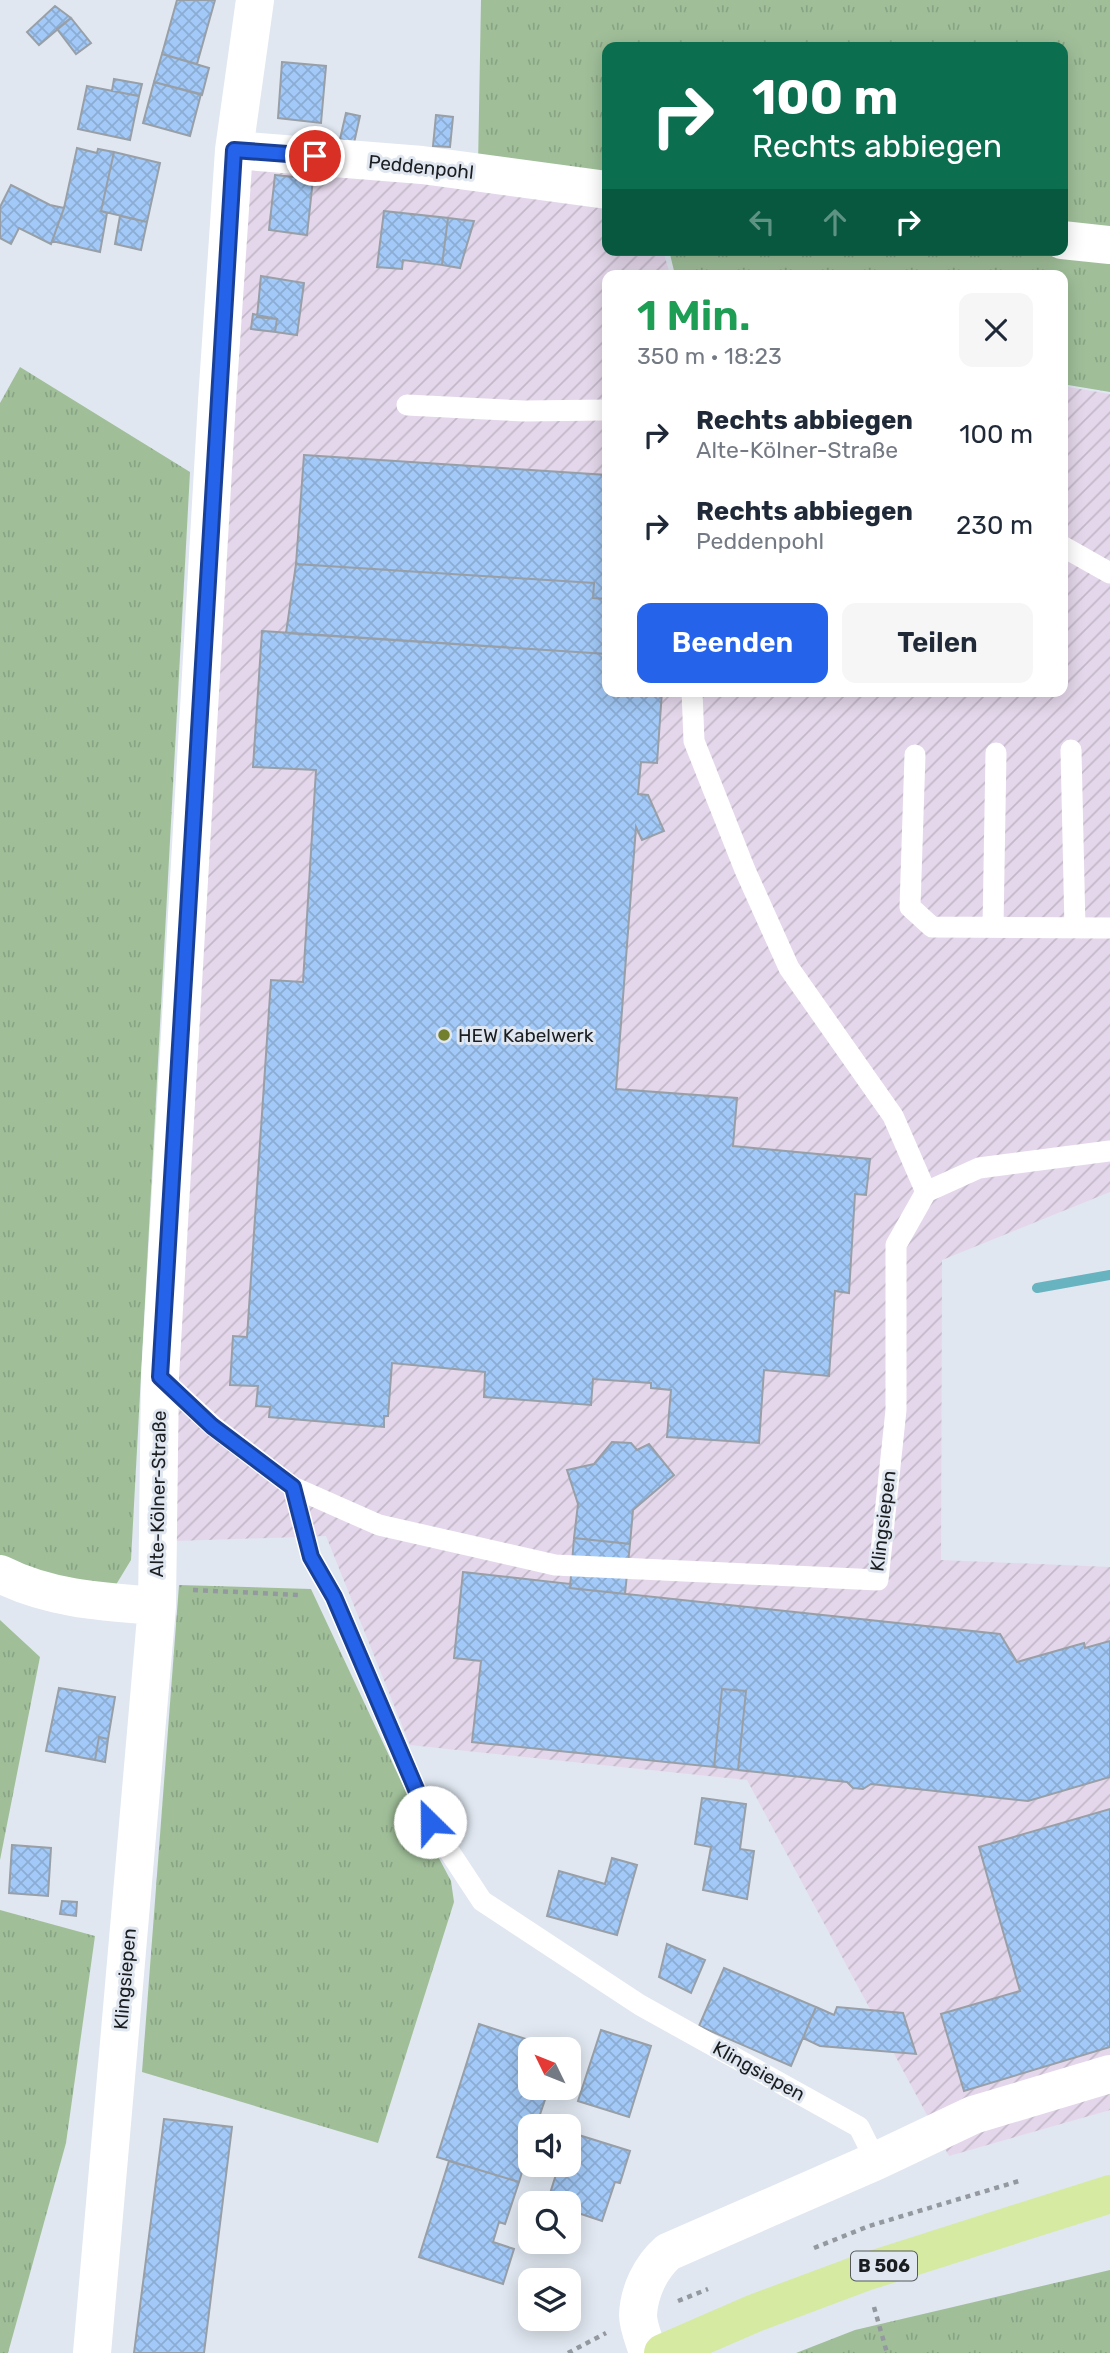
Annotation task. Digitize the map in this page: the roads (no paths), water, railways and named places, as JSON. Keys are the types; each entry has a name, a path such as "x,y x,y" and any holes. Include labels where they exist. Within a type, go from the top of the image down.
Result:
{"main road":[{"name":"B 506","path":"663,2353 865,2272 1110,2194"}],"street":[{"name":"Alte-Kölner-Straße","path":"157,1597 160,1377 234,150 255,0"},
{"name":"Peddenpohl","path":"234,150 422,165 602,189"},
{"path":"1068,241 1110,245"},
{"path":"0,1574 18,1583 81,1601 157,1597"},
{"name":"Klingsiepen","path":"92,2353 157,1597"},
{"path":"648,2353 638,2317 644,2289 655,2263 668,2252 876,2161 973,2115 1110,2074"}],"lane":[{"path":"407,405 524,411 602,410"},
{"path":"1068,549 1110,573"},
{"path":"692,697 694,741 745,870 789,968 893,1116 926,1192 979,1168 1110,1151"},
{"path":"1071,750 1075,928"},
{"path":"993,927 996,753"},
{"path":"915,755 910,907 932,927 1110,928"},
{"name":"Klingsiepen","path":"160,1377 212,1426 293,1487 379,1525 555,1565 878,1580 896,1410 896,1245 926,1192"},
{"name":"Klingsiepen","path":"293,1487 311,1557 334,1597 430,1822 482,1901 640,2005 859,2127 876,2161"}],"waterway":[{"path":"1037,1288 1110,1275"}],"place":[{"name":"HEW Kabelwerk","path":"444,1035"}]}
